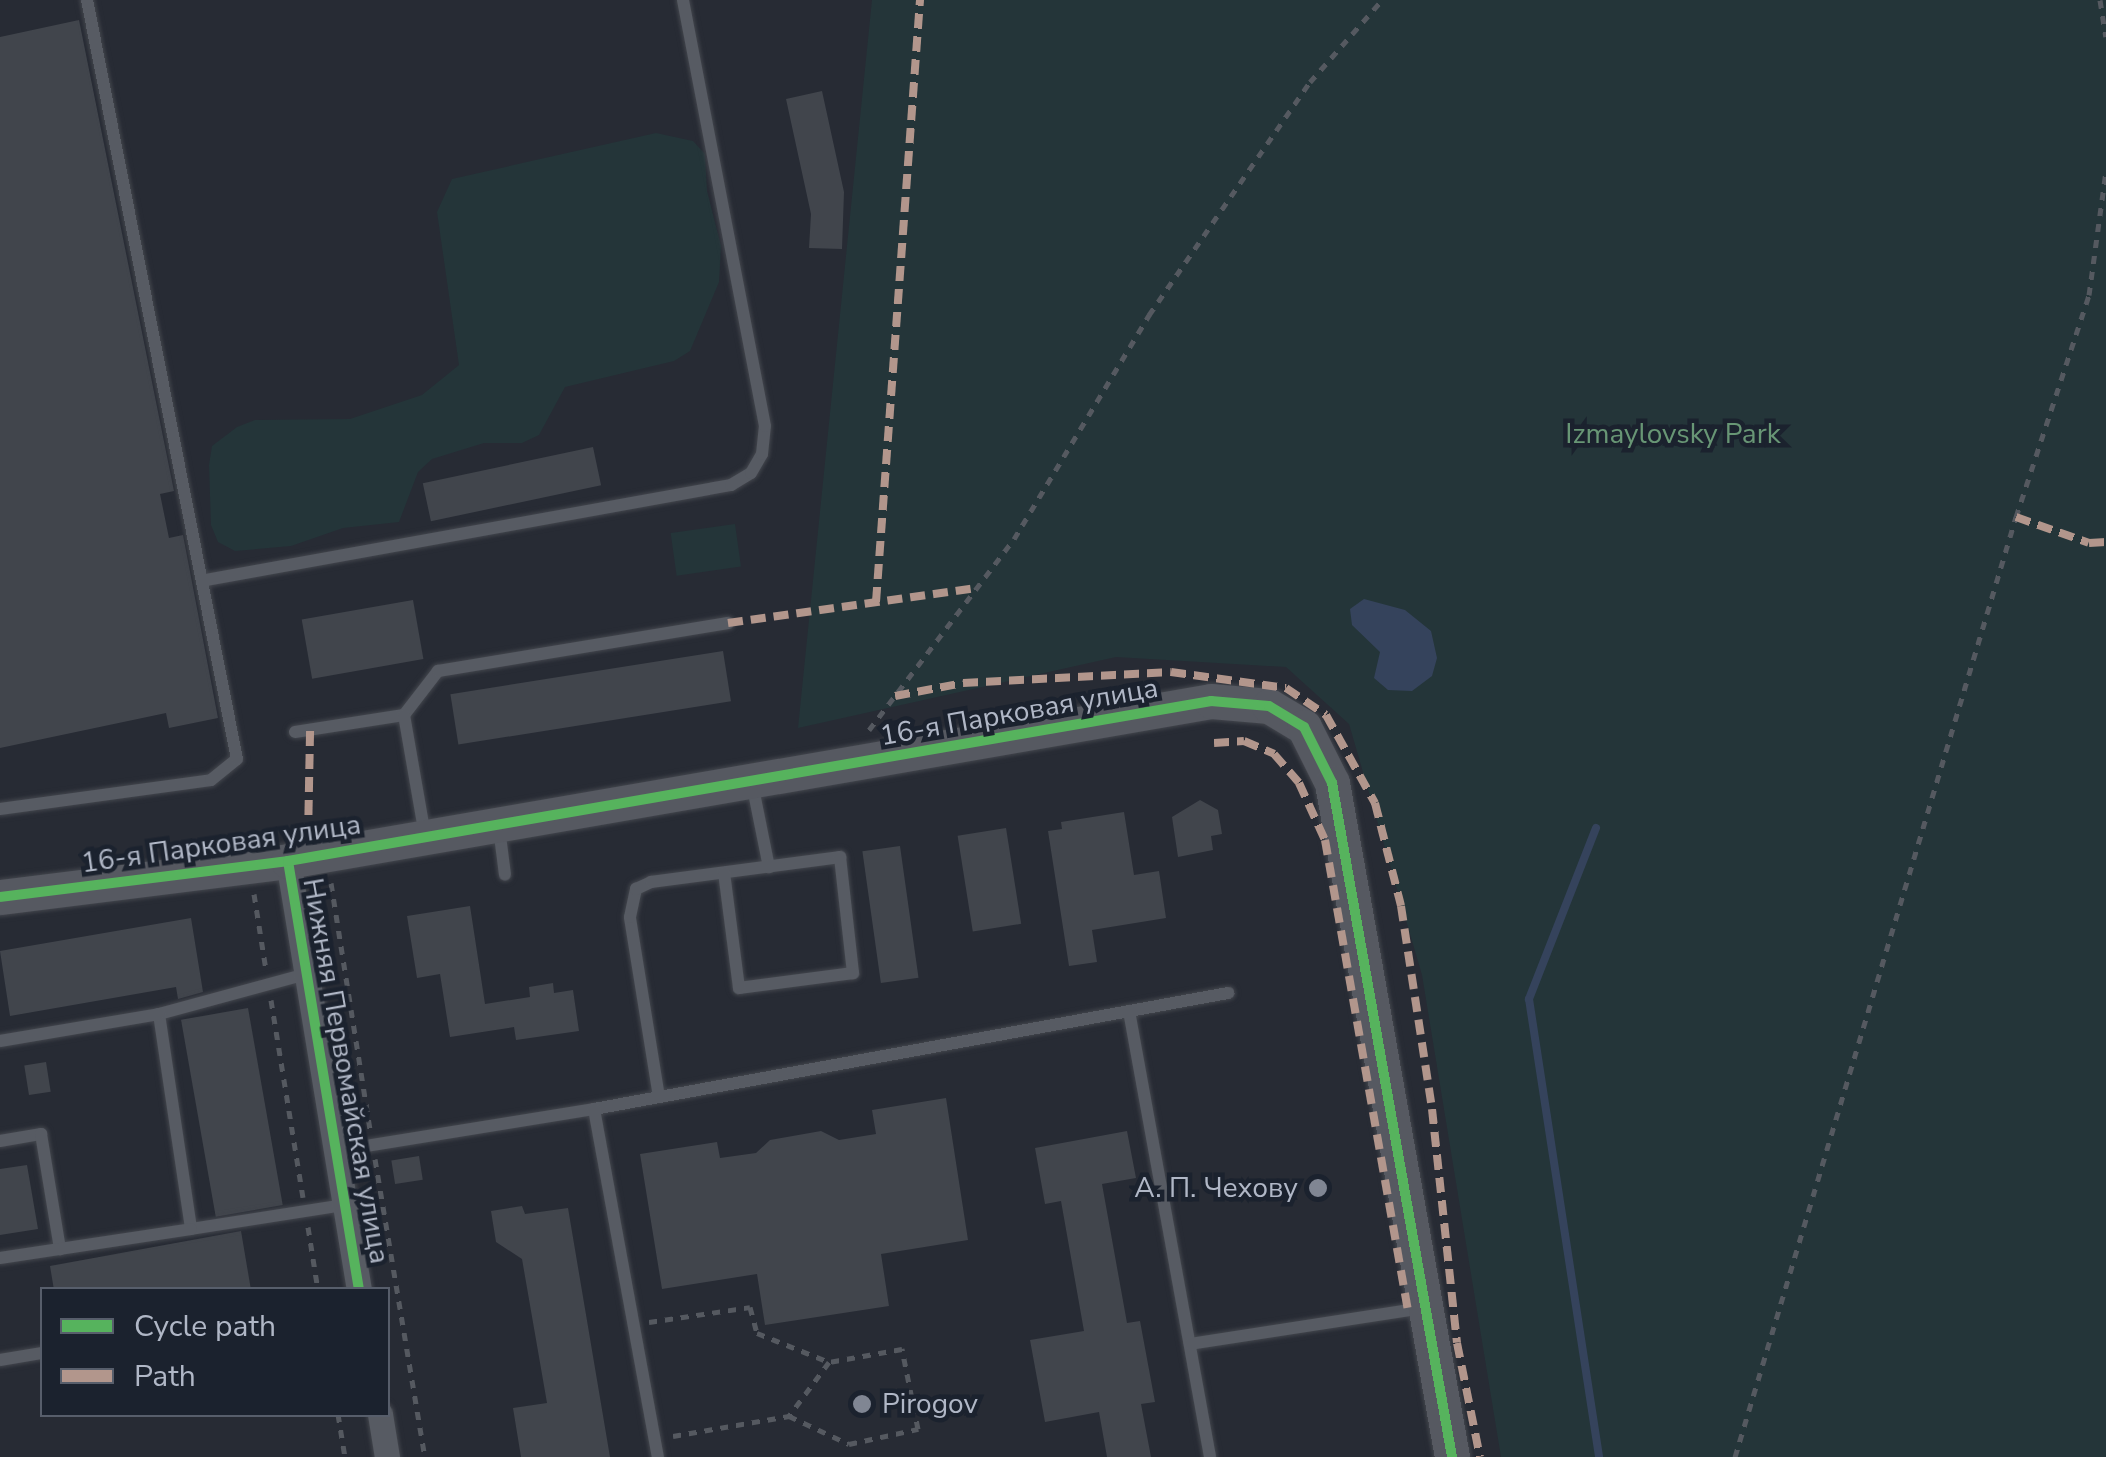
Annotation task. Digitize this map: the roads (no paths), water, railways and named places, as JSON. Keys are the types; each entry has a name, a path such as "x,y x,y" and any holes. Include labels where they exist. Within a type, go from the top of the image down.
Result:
{"main road":[{"name":"16-я Парковая улица","path":"0,896 288,860 1211,701 1269,706 1304,728 1332,783 1452,1457"}],"street":[{"name":"Нижняя Первомайская улица","path":"288,860 358,1287"},
{"path":"380,1417 387,1457"}],"lane":[{"path":"0,809 226,774 237,759 238,742 88,0"},
{"path":"206,580 731,485 751,472 762,454 765,426 683,0"},
{"path":"294,732 404,715 438,671 728,623"},
{"path":"404,715 426,837"},
{"path":"752,783 769,867"},
{"path":"498,825 505,875"},
{"path":"659,1097 632,894 651,882 840,857 853,974 739,988 724,874"},
{"path":"0,1041 159,1014 268,980 306,974"},
{"path":"335,1152 1228,993"},
{"path":"1129,1011 1210,1457"},
{"path":"159,1014 191,1229"},
{"path":"594,1108 658,1457"},
{"path":"0,1141 42,1134 60,1249"},
{"path":"0,1258 344,1205"},
{"path":"1190,1344 1426,1308"},
{"path":"0,1360 40,1353"}],"water":[{"path":"1364,599 1405,610 1431,631 1437,658 1432,676 1412,691 1388,690 1374,678 1380,652 1352,625 1350,609"}],"waterway":[{"path":"1596,828 1529,999 1599,1457"}],"place":[{"name":"А. П. Чехову","path":"1318,1188"},
{"name":"Pirogov","path":"862,1404"}],"park label":[{"name":"Izmaylovsky Park","path":"1673,434"}]}
